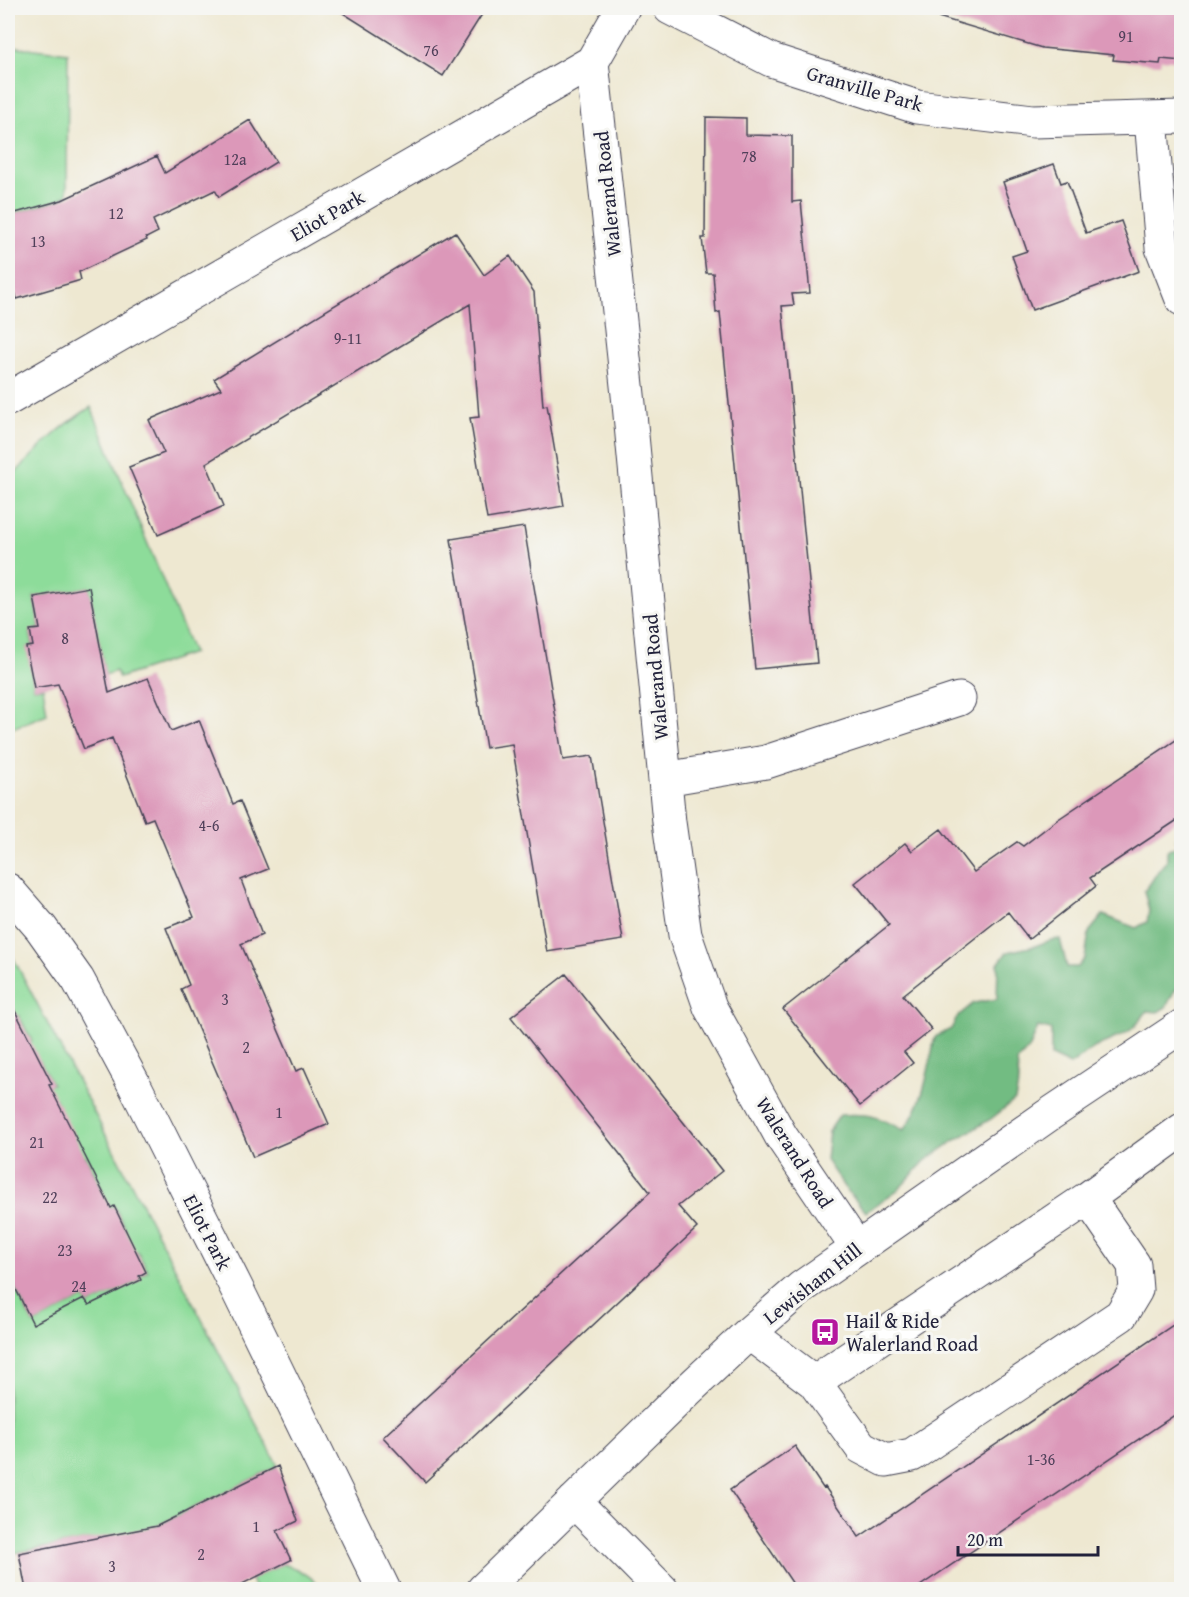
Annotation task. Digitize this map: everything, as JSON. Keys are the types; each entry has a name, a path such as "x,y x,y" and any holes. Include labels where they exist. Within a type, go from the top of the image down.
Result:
{"street":[{"path":"592,62 623,8"},
{"name":"Granville Park","path":"670,8 771,60 917,107 1033,121 1166,118"},
{"name":"Eliot Park","path":"8,399 592,62"},
{"name":"Walerand Road","path":"592,62 629,404 665,779 685,935 710,1007 781,1136 857,1248"},
{"path":"1166,118 1162,248 1182,299"},
{"path":"665,779 766,762 959,699"},
{"name":"Eliot Park","path":"8,890 41,928 78,980 135,1086 384,1590"},
{"name":"Lewisham Hill","path":"483,1590 749,1333 802,1287 1047,1116 1182,1026"},
{"path":"814,1382 1088,1198 1182,1130"},
{"path":"749,1333 814,1382 861,1447 886,1460 912,1455 1121,1315 1137,1290 1134,1265 1088,1198"},
{"path":"574,1501 662,1590"}],"green space":[{"path":"8,46 68,53 67,195 57,201 8,215"},
{"path":"91,407 193,653 119,678 116,671 105,675 89,587 34,597 40,629 30,631 33,646 27,647 34,688 43,687 47,714 8,730 8,481 56,433"},
{"path":"1181,836 1181,990 1175,990 1166,1007 1158,1012 1147,1011 1130,1030 1087,1052 1070,1065 1051,1056 1051,1030 1038,1027 1030,1047 1017,1062 1019,1080 1015,1100 991,1119 925,1161 899,1189 866,1212 844,1187 826,1160 829,1131 840,1115 873,1116 904,1130 921,1097 935,1037 951,1029 958,1016 974,1003 997,999 998,964 1007,952 1060,939 1067,967 1078,967 1085,958 1089,932 1103,915 1136,928 1147,922 1149,910 1144,891 1167,861 1167,851 1179,845 1176,839"},
{"path":"8,948 278,1466 151,1529 8,1554 8,1273 33,1324 84,1298 89,1305 140,1280 139,1276 148,1271 137,1251 129,1255 125,1228 114,1206 8,1262 8,1239 103,1191 86,1156 77,1161 56,1099 8,1123 8,1112 47,1092 46,1087 52,1084 40,1061 25,1045 32,1041 19,1016 12,1019 8,1015"},
{"path":"282,1564 304,1573 320,1589 255,1589 251,1579"}],"building":[{"path":"335,8 486,8 443,76"},
{"path":"939,8 1182,8 1182,61 1161,59 1160,64 1113,60 1114,55 1042,48 938,17"},
{"path":"706,117 746,118 746,135 792,136 792,202 801,201 810,293 792,294 794,305 782,306 817,663 755,669 720,312 716,313 713,273 706,273 702,238 705,238"},
{"path":"250,120 276,162 219,197 215,190 153,220 158,232 146,238 147,240 79,272 81,280 17,299 8,266 8,215 62,200 157,156 165,173"},
{"path":"1054,164 1061,183 1067,181 1086,233 1121,221 1139,271 1032,310 1012,256 1027,251 1003,182"},
{"path":"455,232 484,275 510,256 534,292 543,406 547,405 564,506 487,519 470,418 479,417 470,304 206,463 224,506 158,535 129,467 164,453 149,420 221,389 214,379"},
{"path":"524,527 563,760 592,756 623,940 547,952 512,744 486,748 451,539"},
{"path":"89,587 109,693 148,678 171,731 199,720 233,804 240,801 268,869 241,880 262,935 241,944 296,1071 304,1068 329,1124 253,1157 181,989 189,985 166,928 194,917 153,818 145,821 112,738 84,749 58,684 34,688 26,647 33,646 30,630 40,629 34,597"},
{"path":"1182,736 1182,817 1090,878 1096,886 1029,939 1008,912 903,995 932,1030 904,1052 913,1063 860,1106 783,1009 889,925 855,883 905,843 912,851 941,829 974,872 1017,842 1023,846 1057,820"},
{"path":"566,974 722,1171 678,1206 697,1228 425,1482 383,1437 650,1192 511,1017"},
{"path":"8,997 52,1084 49,1085 111,1208 114,1206 146,1272 139,1276 141,1280 89,1305 84,1298 33,1324 8,1273"},
{"path":"1182,1319 1182,1410 914,1590 797,1590 730,1490 795,1446 859,1537"},
{"path":"278,1466 298,1521 277,1531 291,1560 230,1590 26,1590 19,1553 157,1526"}],"place":[{"name":"Hail & Ride Walerland Road","path":"825,1332"}]}
